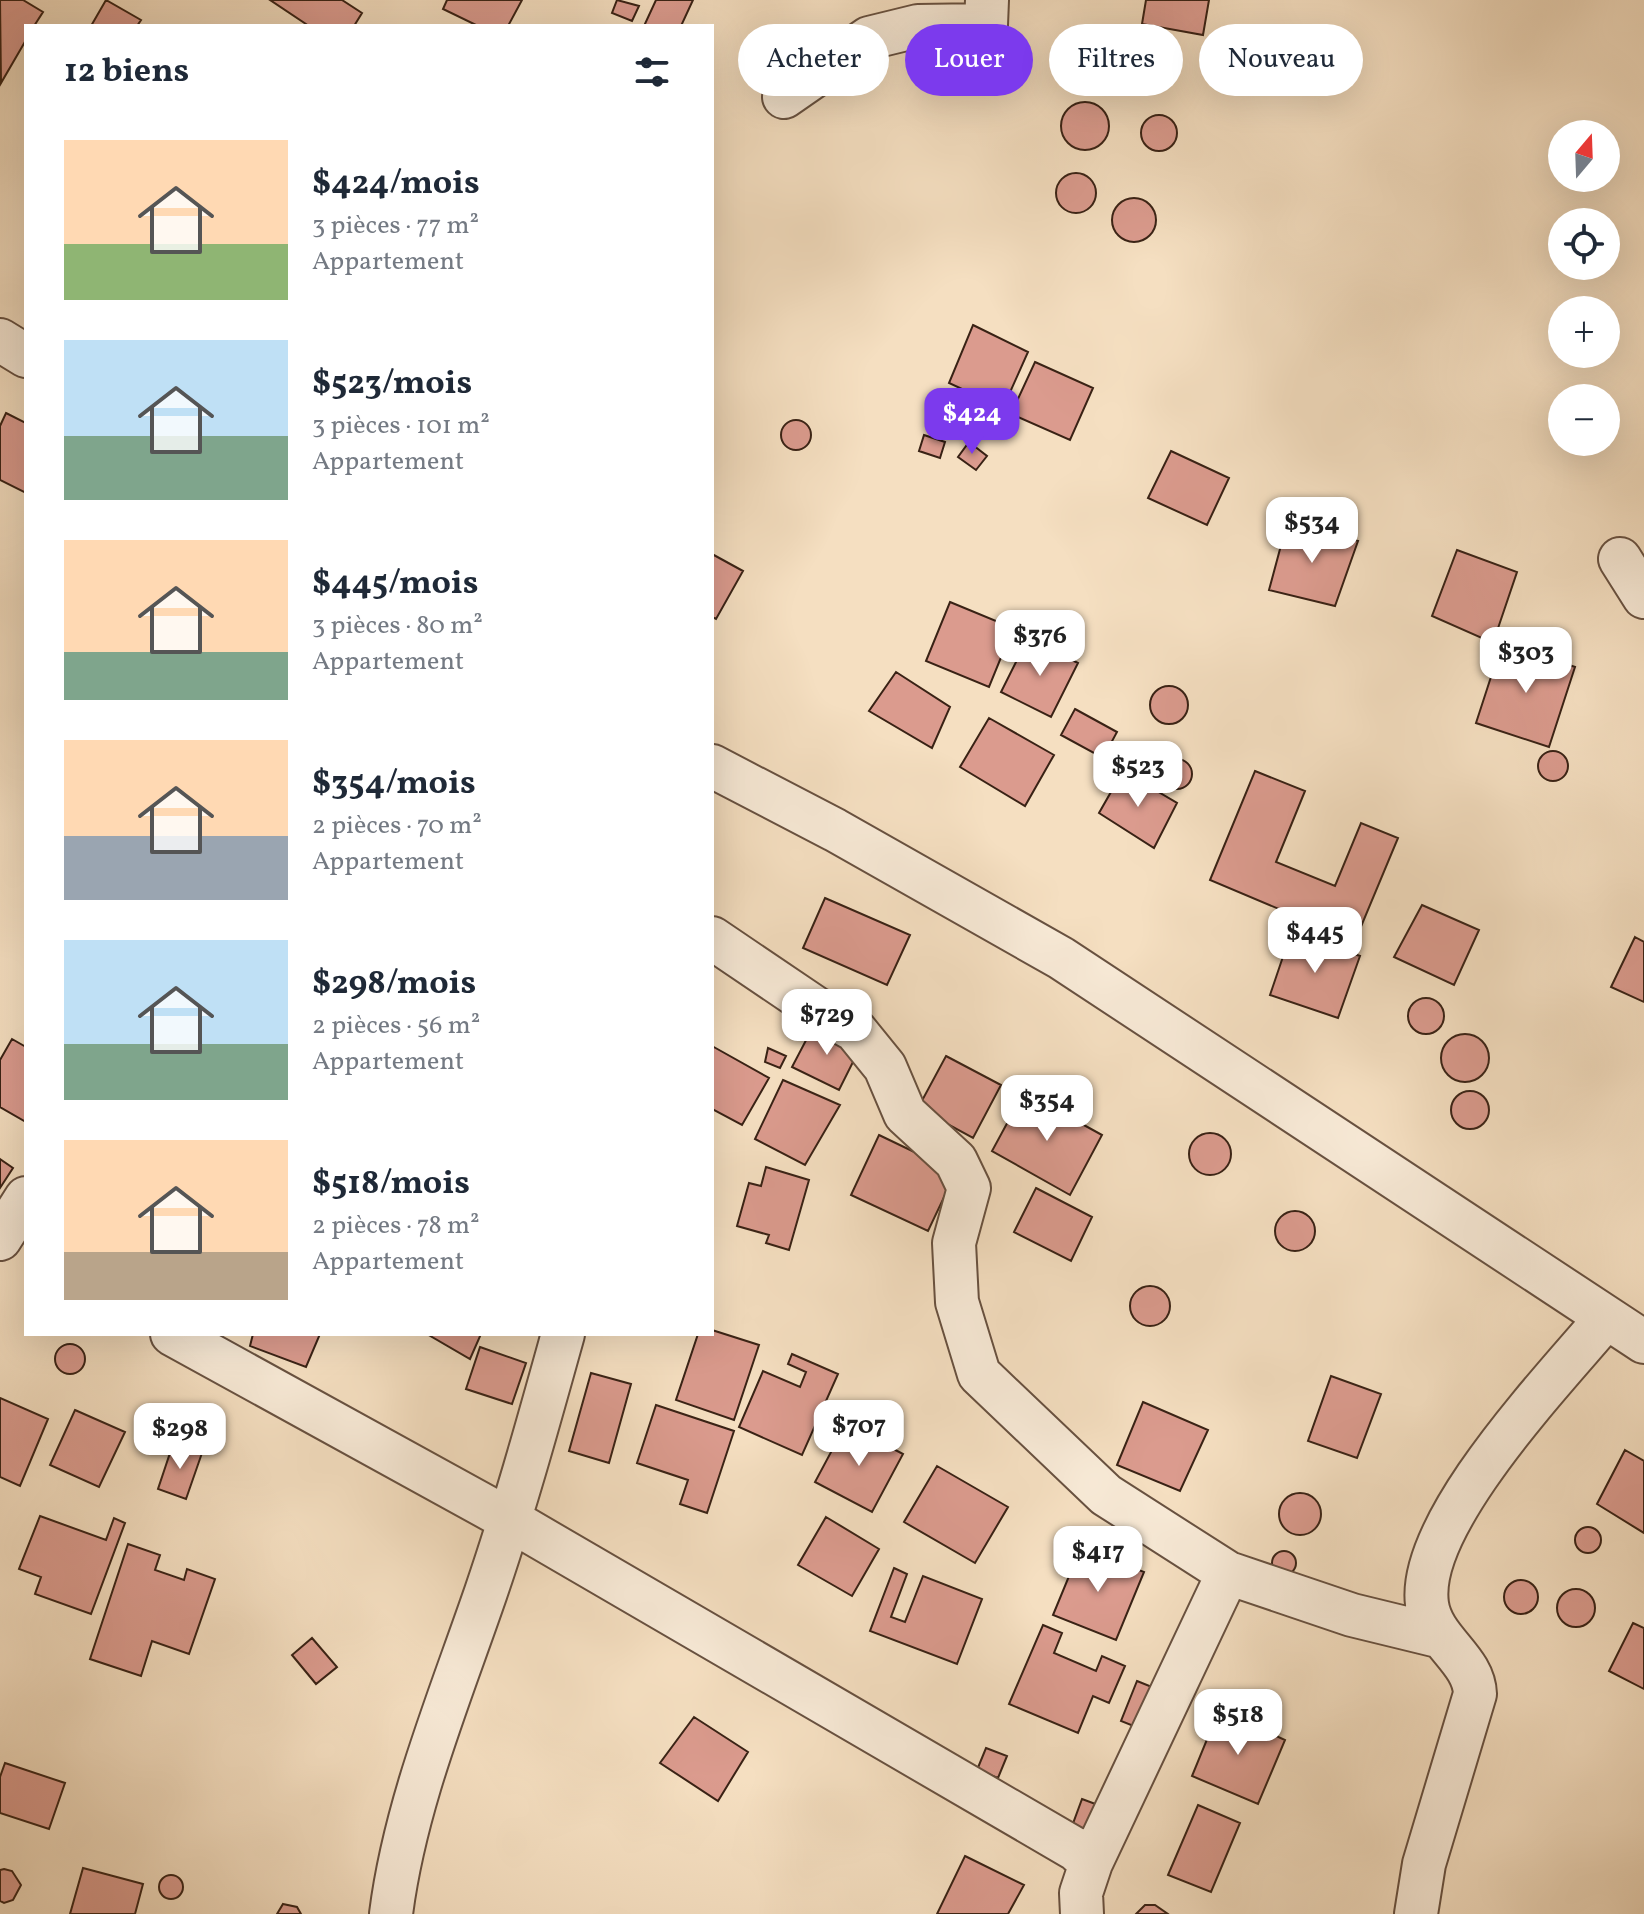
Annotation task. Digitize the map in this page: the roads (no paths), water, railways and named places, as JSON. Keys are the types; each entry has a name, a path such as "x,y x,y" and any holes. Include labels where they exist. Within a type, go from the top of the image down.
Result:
{"street":[{"path":"784,97 869,38 918,26 986,25 987,0"},
{"path":"0,340 24,355"},
{"path":"1620,559 1644,597"},
{"path":"715,781 835,830 1061,958 1644,1342"},
{"path":"714,939 817,1009 855,1030 885,1067 905,1114 956,1161 969,1188 954,1243 957,1302 979,1374 1106,1495 1228,1573 1352,1615 1438,1636"},
{"path":"24,1201 0,1239 24,1253"},
{"path":"1416,1914 1424,1864 1475,1694 1475,1682 1438,1636 1428,1608 1426,1584 1435,1549 1502,1443 1606,1318"},
{"path":"176,1336 510,1520 1004,1806 1075,1849 1091,1863"},
{"path":"391,1914 398,1862 510,1520 562,1336"},
{"path":"1082,1914 1081,1893 1091,1863 1228,1573"}]}
